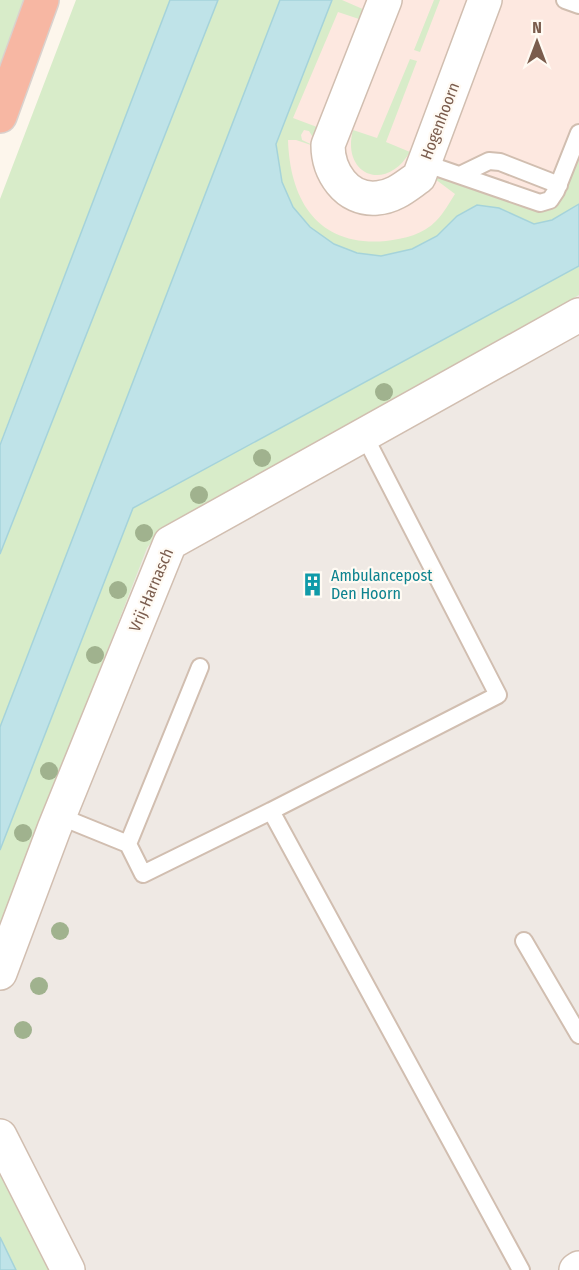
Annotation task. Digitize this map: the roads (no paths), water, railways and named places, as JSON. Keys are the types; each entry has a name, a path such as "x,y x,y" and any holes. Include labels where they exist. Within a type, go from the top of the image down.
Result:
{"highway":[{"path":"0,116 42,0"}],"street":[{"name":"Hogenhoorn","path":"386,0 333,127 328,145 328,161 335,178 356,194 376,199 399,192 419,177 485,0"},
{"name":"Vrij-Harnasch","path":"0,973 59,816 170,543 579,315"},
{"path":"0,1136 68,1270"}],"lane":[{"path":"565,0 579,5"},
{"path":"424,163 540,203 550,200 559,184 579,133"},
{"path":"460,175 489,161 500,162 559,184"},
{"path":"59,816 128,844 144,874 498,695 364,435"},
{"path":"128,844 200,667"},
{"path":"271,811 521,1270"},
{"path":"524,941 579,1035"}],"water":[{"path":"170,0 218,0 0,554 0,445"},
{"path":"280,0 332,0 276,144 282,182 293,207 310,227 334,244 357,253 381,256 412,249 437,236 457,216 477,205 499,208 534,224 552,220 579,204 579,266 133,508 0,850 0,727"},
{"path":"0,1237 16,1270 0,1270"}],"place":[{"name":"Ambulancepost Den Hoorn","path":"313,584"}]}
